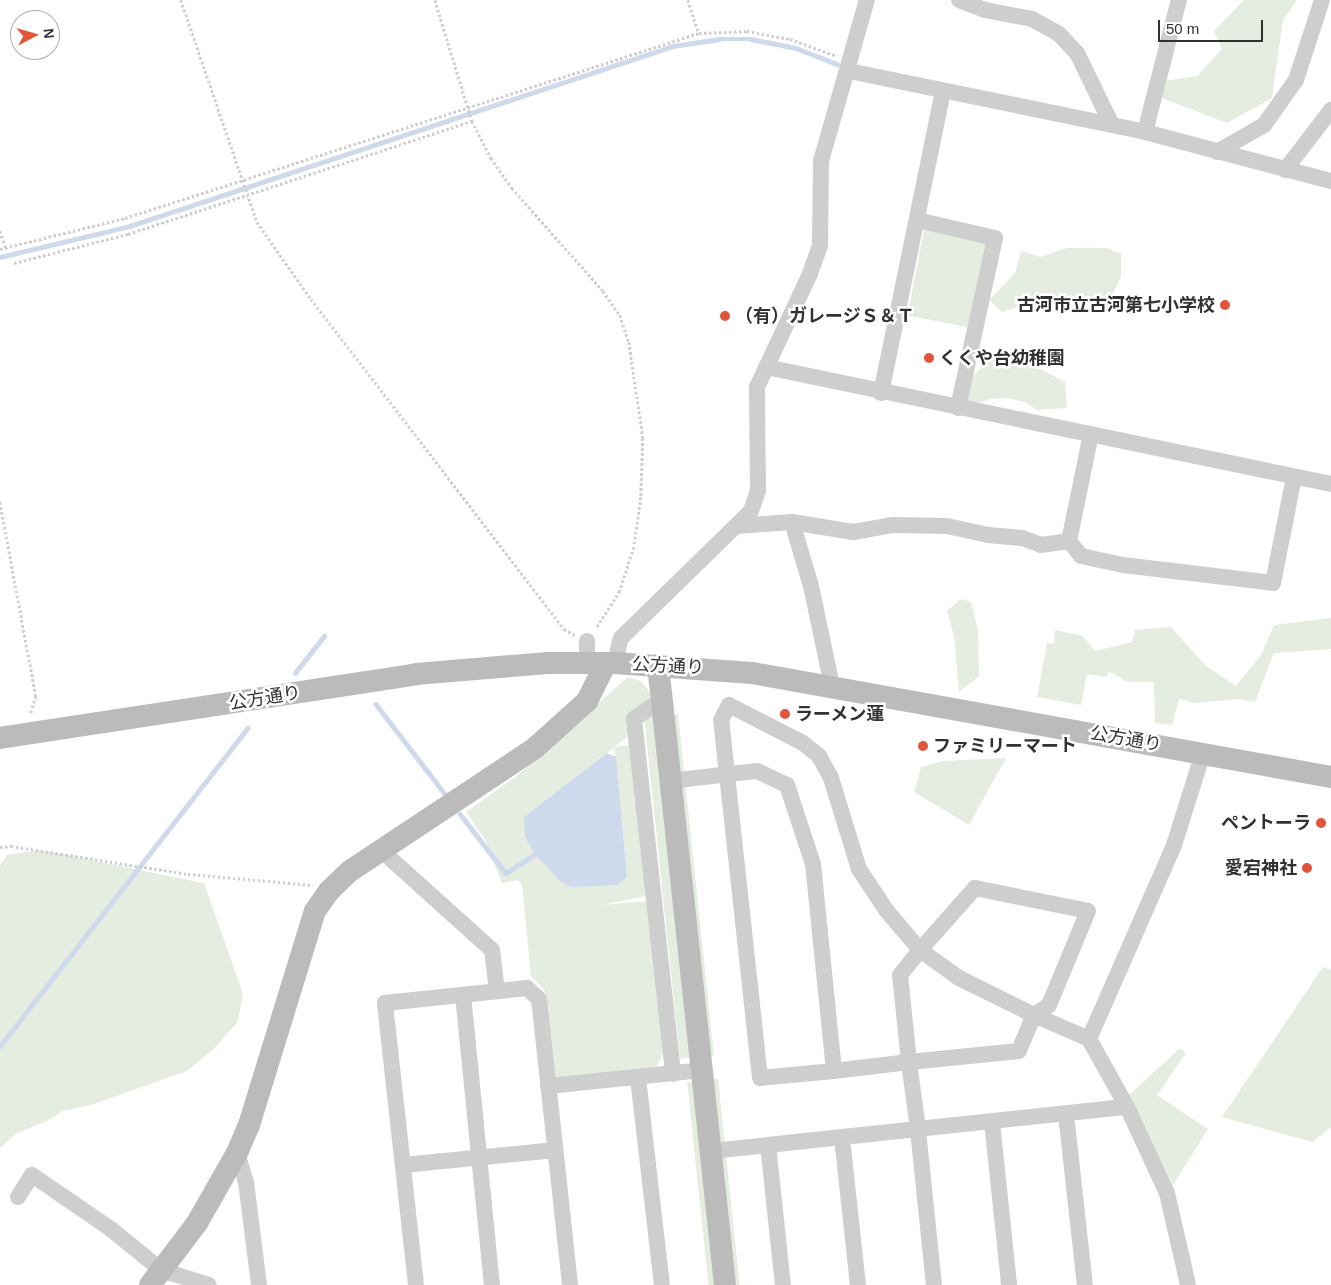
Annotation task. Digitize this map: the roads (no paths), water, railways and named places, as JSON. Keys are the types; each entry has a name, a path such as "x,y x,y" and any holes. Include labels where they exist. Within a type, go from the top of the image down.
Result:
{"street":[{"path":"156,1278 197,1223 237,1152 263,1080 315,911 329,891 350,871 535,748 587,701 599,658 738,526 751,511 758,491 757,387 810,276 820,246 821,161 867,0"},
{"path":"959,0 985,10 1032,19 1059,34 1077,53 1112,125"},
{"path":"1144,132 1179,0"},
{"path":"1217,152 1264,125 1296,80 1322,0"},
{"path":"849,66 943,91 1144,132 1331,181"},
{"path":"882,393 943,91"},
{"path":"1285,170 1331,110"},
{"path":"917,220 995,238 958,408"},
{"path":"766,367 882,393 1331,484"},
{"path":"1069,541 1091,434"},
{"path":"1069,541 1081,556 1123,565 1273,583 1294,477"},
{"path":"738,526 792,522 853,532 892,525 947,526 988,535 1022,538 1041,545 1069,541"},
{"path":"792,522 812,586 832,686"},
{"name":"公方通り","path":"0,738 416,674 599,658 752,673 832,686 1331,777"},
{"path":"658,665 669,781 680,853 704,1070 725,1285"},
{"path":"661,700 634,719 673,1074"},
{"path":"934,1285 918,1129 909,1062 900,975 920,950 975,888 1088,912 1049,1005 1034,1015 1019,1051 909,1062 834,1071 760,1078 722,720 729,705 803,743 819,756 831,778 860,869 886,910 920,950 959,978 1034,1015 1089,1039 1127,1107 1167,1192 1188,1285"},
{"path":"1089,1039 1174,845 1203,753"},
{"path":"669,781 756,771 787,785 813,864 834,1071"},
{"path":"382,851 492,950 497,991"},
{"path":"416,1285 385,1003 527,988 539,999 570,1285"},
{"path":"463,995 492,1285"},
{"path":"548,1086 704,1070"},
{"path":"638,1078 662,1285"},
{"path":"712,1151 1127,1107"},
{"path":"1066,1114 1085,1285"},
{"path":"992,1122 1009,1285"},
{"path":"842,1138 858,1285"},
{"path":"768,1146 783,1285"},
{"path":"403,1165 555,1150"},
{"path":"237,1152 246,1182 259,1285"},
{"path":"18,1197 32,1175 96,1218 156,1278 209,1285"}],"water":[{"path":"607,753 616,757 627,877 617,885 571,887 560,881 535,854 525,837 524,817"}],"waterway":[{"path":"0,257 130,226 673,46 720,39 751,39 796,48 837,64"},
{"path":"295,673 324,636"},
{"path":"376,704 445,794"},
{"path":"0,1046 248,728"},
{"path":"460,814 506,873 535,854"}],"place":[{"name":"古河市立古河第七小学校","path":"1225,305"},
{"name":"（有）ガレージＳ＆Ｔ","path":"725,316"},
{"name":"くくや台幼稚園","path":"929,358"},
{"name":"ラーメン蓮","path":"785,714"},
{"name":"ファミリーマート","path":"923,746"},
{"name":"ペントーラ","path":"1321,823"},
{"name":"愛宕神社","path":"1307,868"}]}
